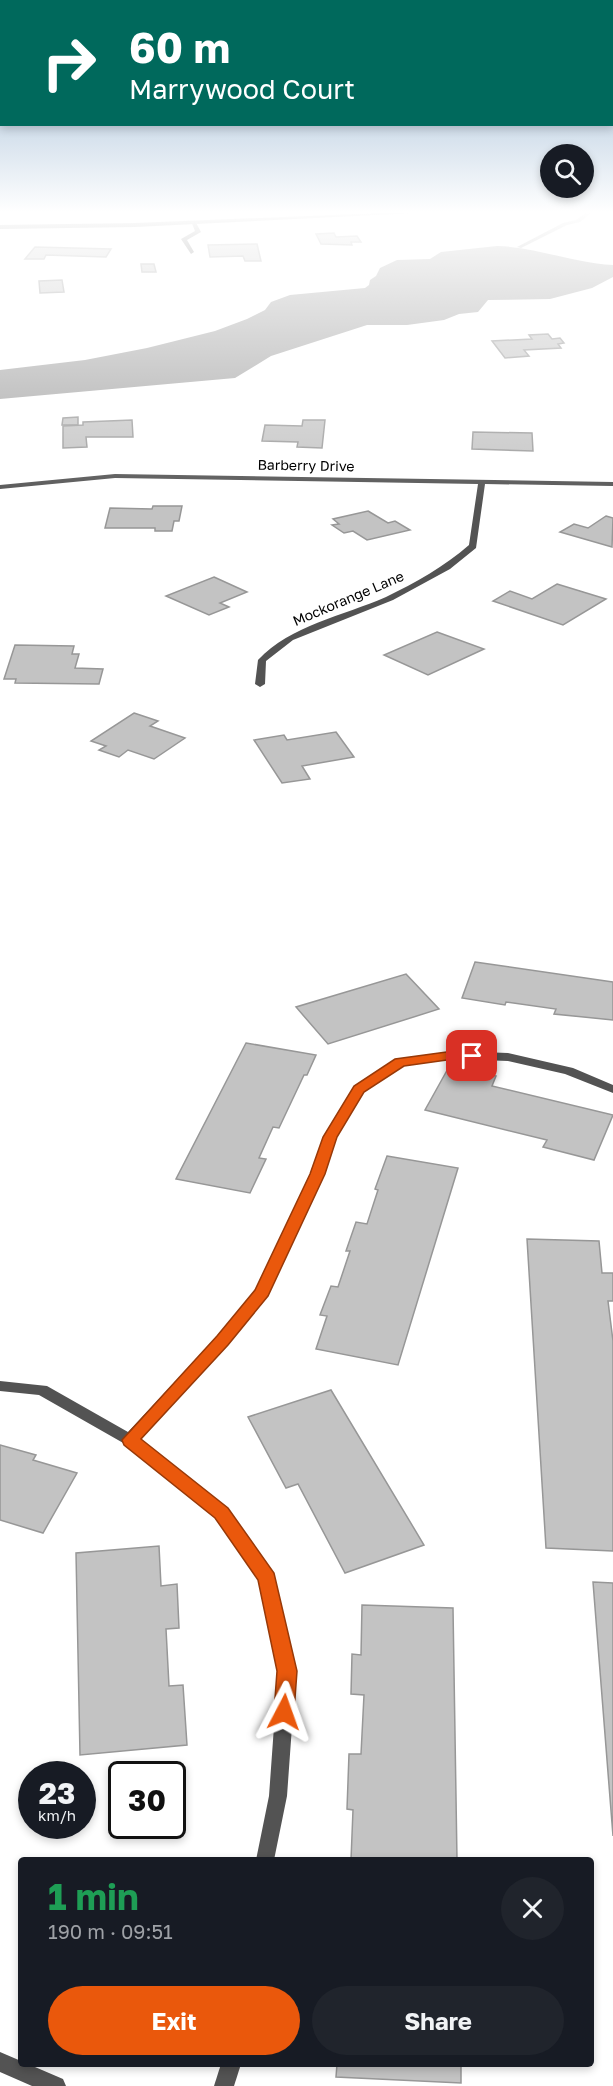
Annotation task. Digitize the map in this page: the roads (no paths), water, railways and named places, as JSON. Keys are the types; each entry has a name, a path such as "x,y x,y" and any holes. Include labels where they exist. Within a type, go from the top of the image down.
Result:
{"street":[{"name":"Barberry Drive","path":"0,487 115,476 613,484"},
{"name":"Mockorange Lane","path":"260,684 262,660 290,638 390,598 447,567 473,546 482,482"},
{"path":"130,1440 222,1341 262,1292 317,1174 330,1137 359,1089 400,1062 454,1055 508,1057 569,1071 613,1089"},
{"path":"0,1386 42,1390 130,1440 221,1513 267,1578 287,1671 278,1796 266,1857"},
{"path":"0,2062 56,2086"},
{"path":"224,2086 230,2067"}]}
